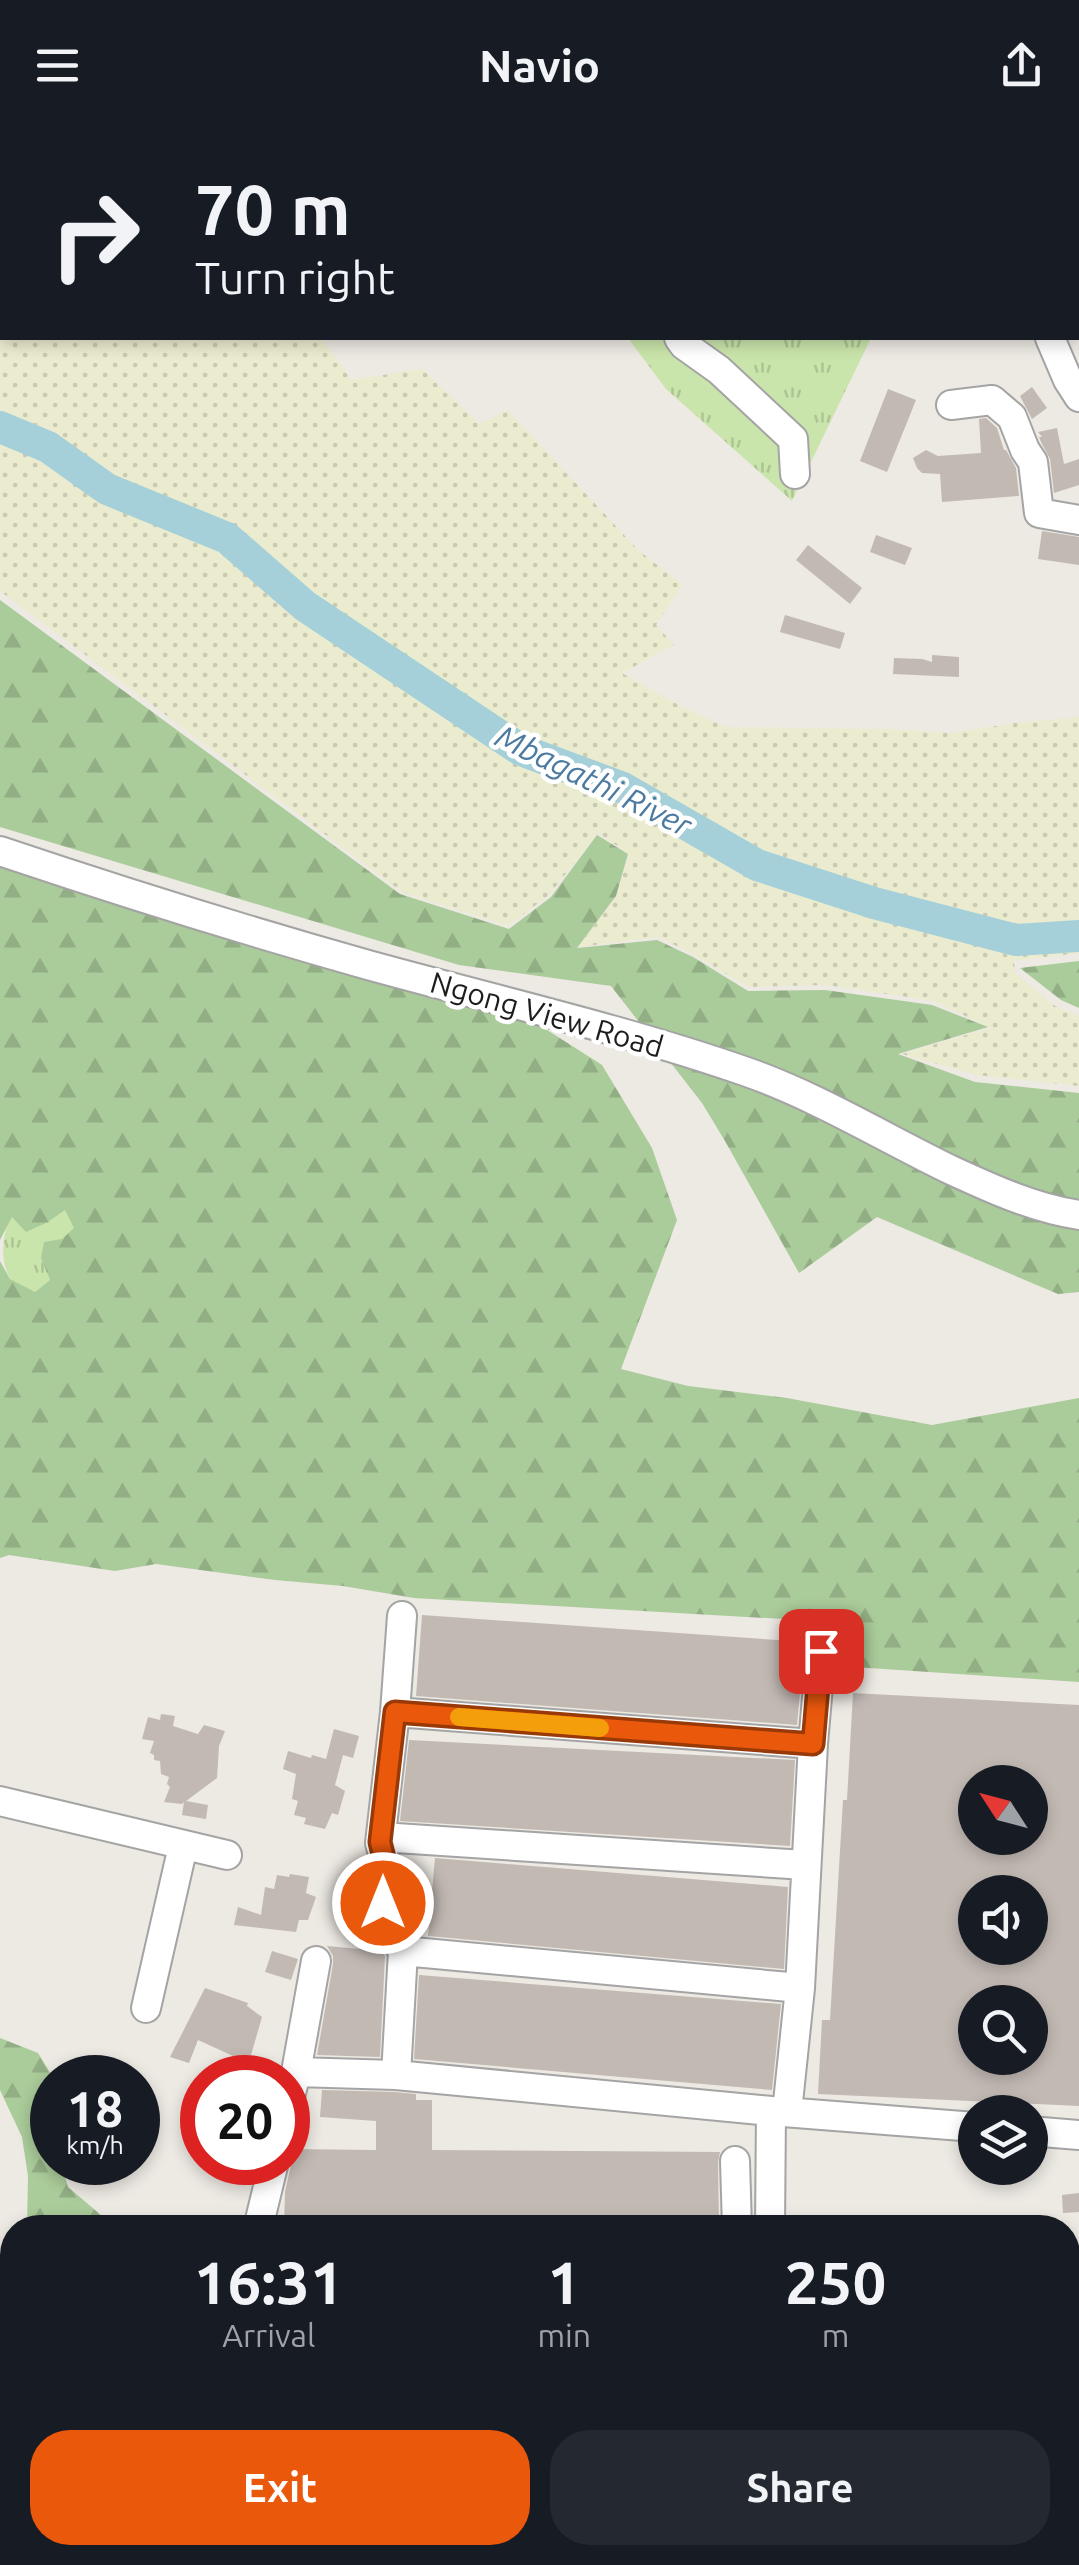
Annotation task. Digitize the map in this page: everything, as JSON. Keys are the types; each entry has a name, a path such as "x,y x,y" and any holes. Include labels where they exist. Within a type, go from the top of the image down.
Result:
{"street":[{"path":"680,340 719,370 793,440 796,474"},
{"path":"1051,340 1079,397"},
{"path":"951,405 992,400 1012,417 1033,462 1039,513 1079,520"},
{"name":"Ngong View Road","path":"0,851 186,912 546,1011 748,1073 834,1110 982,1185 1051,1211 1079,1215"},
{"path":"396,2075 403,1951 387,1928 383,1903 387,1870 381,1837 402,1616"},
{"path":"771,2215 778,2112 800,1988 821,1651"},
{"path":"395,1712 813,1744"},
{"path":"0,1800 227,1855"},
{"path":"381,1837 806,1866"},
{"path":"146,2008 182,1846"},
{"path":"403,1951 800,1988"},
{"path":"299,2055 316,1961"},
{"path":"310,2072 396,2075 958,2126"},
{"path":"1048,2132 1079,2135"},
{"path":"735,2161 736,2215"},
{"path":"261,2215 268,2185"}],"green space":[{"path":"0,340 323,340 351,380 422,369 479,424 508,410 638,550 683,585 656,625 674,645 622,673 671,701 725,727 951,733 1079,717 1079,953 1014,961 1015,973 1055,1006 1079,1016 1079,1086 976,1075 902,1054 990,1028 934,1001 826,985 749,987 659,937 578,947 617,896 629,854 598,833 549,895 508,926 402,892 0,591"},
{"path":"629,340 870,340 792,501 666,389"},
{"path":"0,600 400,894 509,929 551,897 597,835 628,854 616,896 577,948 657,940 748,991 825,990 932,1005 988,1027 898,1054 975,1082 1079,1093 1079,1292 1058,1294 877,1217 799,1273 702,1103 611,986 459,965 0,827"},
{"path":"0,861 544,1028 602,1065 652,1148 677,1220 621,1369 688,1386 787,1398 932,1425 1079,1398 1079,1682 854,1667 839,1639 819,1621 414,1598 156,1564 115,1571 9,1555 0,1558 0,1261 10,1279 35,1292 50,1280 41,1258 44,1242 62,1239 74,1228 65,1210 26,1232 12,1217 0,1240"},
{"path":"1079,961 1079,1008 1061,1000 1020,968"},
{"path":"65,1210 75,1228 41,1258 50,1280 35,1292 11,1280 3,1249 12,1216 48,1222"},
{"path":"0,2038 39,2055 30,2055 30,2185 67,2185 101,2215 27,2215 28,2176 22,2137 0,2090"}],"building":[{"path":"1032,387 1047,408 1032,419 1020,396"},
{"path":"888,389 916,400 887,472 860,461"},
{"path":"986,418 997,428 1004,450 1016,468 1019,496 942,502 940,474 922,473 913,458 926,450 938,456 981,453 979,419"},
{"path":"1057,428 1064,464 1079,459 1079,485 1054,493 1050,459 1038,432"},
{"path":"1042,531 1079,537 1079,565 1038,559"},
{"path":"876,535 912,548 905,565 870,552"},
{"path":"808,545 862,588 850,604 796,560"},
{"path":"785,615 845,633 840,649 780,632"},
{"path":"932,655 959,657 959,677 893,674 894,658 932,662"},
{"path":"422,1615 806,1642 797,1725 416,1696"},
{"path":"853,1693 1079,1705 1079,2106 1048,2105 1048,2095 958,2095 958,2100 818,2094 822,2020 830,2020 843,1800 847,1800"},
{"path":"161,1714 175,1716 173,1726 198,1734 204,1725 225,1731 219,1746 217,1778 186,1801 208,1805 206,1819 182,1815 184,1802 164,1802 169,1777 161,1774 160,1761 150,1753 154,1741 142,1739 148,1717 160,1720"},
{"path":"334,1729 359,1736 353,1758 343,1755 335,1785 345,1791 338,1815 332,1813 325,1829 304,1824 306,1818 294,1815 298,1801 292,1799 296,1774 283,1769 288,1751 326,1759"},
{"path":"409,1740 795,1760 790,1846 400,1821"},
{"path":"435,1858 788,1887 784,1969 428,1936"},
{"path":"277,1875 309,1877 306,1893 316,1897 308,1920 299,1920 296,1932 234,1925 238,1907 261,1915 265,1887 274,1889"},
{"path":"327,1946 382,1951 385,1956 380,2057 317,2055 333,1964"},
{"path":"272,1951 298,1959 291,1980 265,1972"},
{"path":"419,1975 781,2004 772,2090 414,2059"},
{"path":"205,1988 248,2003 262,2017 251,2055 231,2055 198,2040 192,2055 180,2055 180,2060 170,2057"},
{"path":"322,2090 395,2092 416,2094 416,2100 432,2100 432,2150 720,2152 719,2215 284,2215 287,2185 310,2185 310,2149 376,2150 376,2121 320,2117"},
{"path":"1079,2193 1079,2212 1063,2213 1062,2195"}],"waterway":[{"name":"Mbagathi River","path":"0,427 48,447 107,489 227,538 305,606 521,750 623,788 757,865 874,903 1016,940 1079,936"}],"slow traffic":[{"path":"459,1717 600,1728"}],"route":[{"path":"383,1903 387,1870 380,1842 395,1712 813,1744 821,1651"}]}
